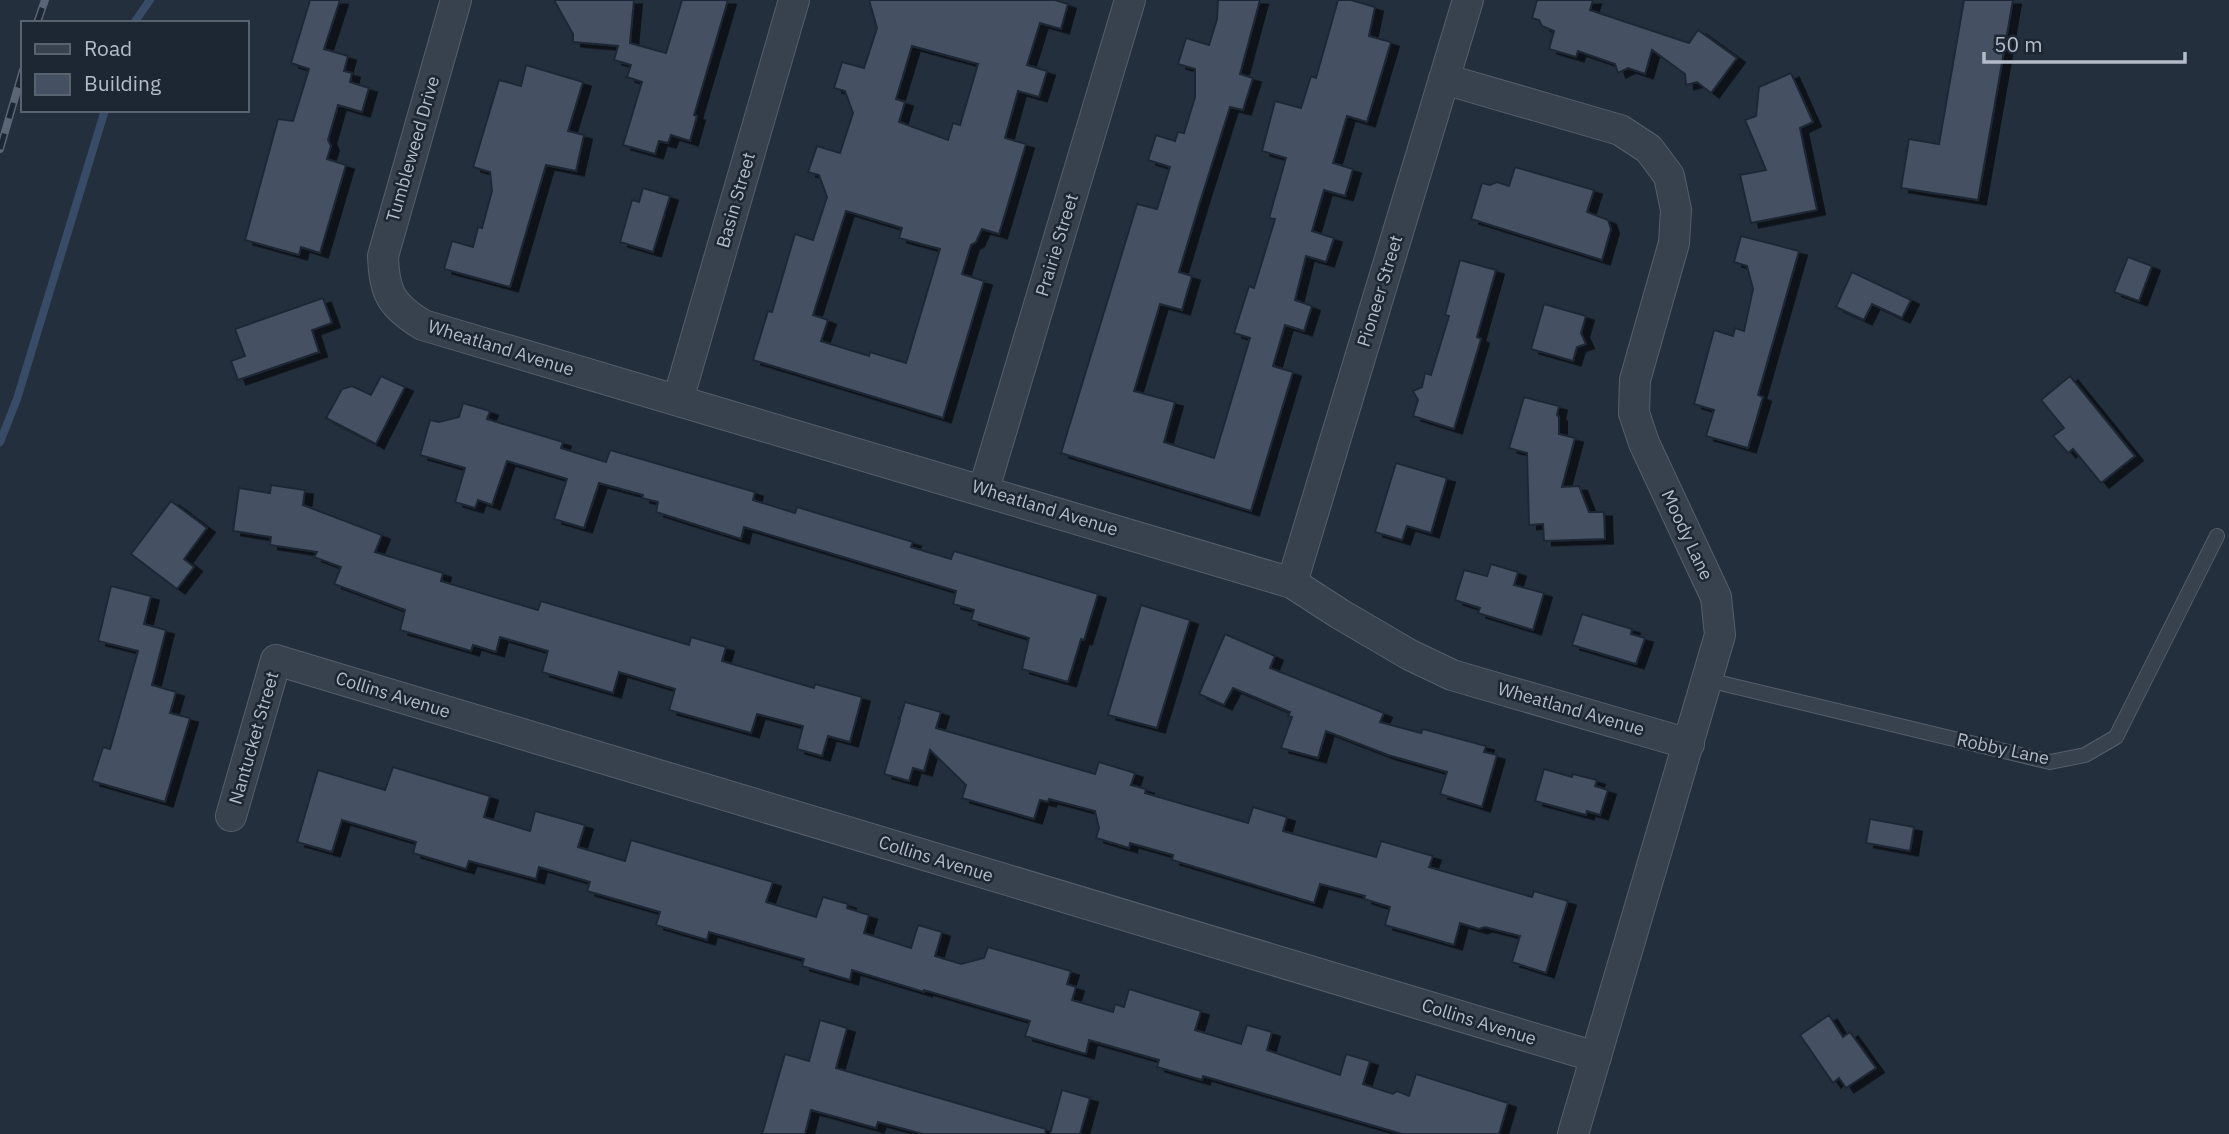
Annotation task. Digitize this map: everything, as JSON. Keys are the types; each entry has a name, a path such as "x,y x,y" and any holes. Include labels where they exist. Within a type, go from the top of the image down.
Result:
{"street":[{"name":"Tumbleweed Drive","path":"391,299 383,278 383,256 456,0"},
{"name":"Basin Street","path":"678,400 794,0"},
{"name":"Prairie Street","path":"984,489 1130,0"},
{"name":"Pioneer Street","path":"1292,583 1468,0"},
{"name":"Moody Lane","path":"1444,79 1620,130 1649,149 1670,176 1676,210 1674,243 1635,380 1634,413 1644,443 1716,597 1720,635 1709,680 1573,1134"},
{"name":"Wheatland Avenue","path":"391,299 405,314 423,325 984,489 1292,583 1410,655 1452,675 1689,744"},
{"name":"Nantucket Street","path":"231,816 276,660"},
{"name":"Collins Avenue","path":"276,660 1596,1057"}],"lane":[{"name":"Robby Lane","path":"1709,680 2050,761 2085,755 2116,737 2217,536"}],"building":[{"path":"310,0 340,0 324,49 348,56 344,71 352,73 350,82 369,88 362,112 338,105 328,140 331,146 327,159 346,165 320,253 301,247 299,255 245,240 278,119 293,121 309,69 291,63"},
{"path":"554,0 634,0 630,43 666,53 682,0 728,0 694,115 697,116 690,141 671,135 668,143 659,141 655,154 623,145 642,82 627,77 631,65 614,60 618,46 573,42 573,34"},
{"path":"869,0 1055,0 1068,4 1061,29 1040,23 1027,65 1047,71 1039,97 1018,91 1005,138 1026,144 999,234 982,229 976,242 971,245 962,274 984,281 943,418 753,360 768,311 772,312 795,234 813,240 827,197 819,175 808,172 817,146 840,153 853,113 845,91 834,88 842,62 864,68 877,28","holes":["912,46 978,64 960,125 953,123 948,140 899,122 905,102 896,99","846,211 902,228 899,238 940,249 906,363 870,352 869,356 821,341 828,320 813,315"]},
{"path":"1218,0 1260,0 1240,74 1253,78 1243,110 1230,107 1200,202 1179,272 1192,276 1182,310 1160,304 1134,391 1175,402 1164,442 1214,458 1250,338 1234,333 1249,286 1254,288 1275,219 1269,218 1286,158 1262,151 1275,101 1301,108 1311,76 1316,78 1338,0 1351,0 1375,7 1369,36 1391,42 1367,122 1347,116 1333,163 1353,169 1345,196 1324,190 1312,231 1334,238 1326,262 1306,256 1295,300 1312,306 1304,331 1285,325 1273,366 1293,372 1251,511 1061,453 1137,204 1157,209 1170,167 1148,160 1156,135 1175,141 1178,132 1184,133 1195,97 1195,69 1178,64 1186,38 1209,45 1217,19"},
{"path":"1537,0 1593,0 1590,10 1689,43 1698,30 1737,58 1711,93 1697,82 1686,85 1685,74 1652,50 1645,74 1628,68 1618,73 1615,64 1578,51 1576,57 1549,49 1554,31 1532,18"},
{"path":"1964,0 2013,0 1978,200 1901,188 1909,139 1939,144"},
{"path":"526,65 583,82 568,131 584,135 576,171 546,165 510,287 444,269 452,241 473,247 478,227 482,228 492,191 490,172 473,167 499,80 521,86"},
{"path":"1791,73 1813,122 1800,128 1817,210 1751,223 1740,175 1766,170 1745,120 1756,116 1759,87"},
{"path":"1515,167 1594,190 1587,212 1608,220 1611,229 1602,260 1471,219 1482,183 1490,185 1497,182 1509,186"},
{"path":"643,188 670,196 653,252 620,242 632,200 639,202"},
{"path":"1741,236 1799,251 1758,395 1763,397 1748,448 1706,436 1714,410 1694,404 1714,330 1733,336 1735,328 1744,331 1753,289 1747,266 1734,262"},
{"path":"2128,257 2152,266 2139,301 2114,292"},
{"path":"1460,260 1496,270 1477,337 1481,339 1454,429 1413,416 1418,400 1413,391 1422,387 1425,373 1431,375 1449,316 1445,315"},
{"path":"1852,272 1911,300 1902,318 1872,304 1864,320 1836,307"},
{"path":"323,298 332,323 312,330 319,352 238,380 231,361 245,356 235,329"},
{"path":"1544,304 1586,316 1581,333 1586,344 1577,347 1573,361 1531,349"},
{"path":"381,376 405,387 376,444 326,418 342,389 352,386 371,395"},
{"path":"2070,376 2135,456 2101,483 2073,449 2068,453 2053,436 2064,428 2041,400"},
{"path":"1524,397 1559,406 1559,434 1575,438 1562,487 1579,486 1589,512 1604,512 1605,539 1544,541 1543,524 1529,525 1527,453 1509,448"},
{"path":"463,403 490,411 487,419 563,442 561,448 606,462 610,450 755,492 753,500 795,513 797,507 913,542 911,547 951,559 954,551 1098,594 1068,682 1022,669 1029,638 971,620 974,610 953,604 956,591 744,527 741,539 656,512 658,502 642,498 643,495 599,483 584,528 554,519 567,479 507,461 492,505 478,500 475,508 455,502 465,468 420,455 430,420 439,422 459,417"},
{"path":"1396,463 1447,478 1431,533 1407,526 1402,540 1375,532"},
{"path":"271,485 305,490 303,505 382,535 375,552 443,573 441,581 538,610 541,601 689,645 691,637 726,647 722,661 814,688 815,684 862,697 850,742 828,736 822,756 797,749 803,726 757,714 751,733 669,710 675,689 619,672 613,693 542,672 548,651 500,637 496,652 473,645 471,651 400,630 405,610 334,584 341,567 314,557 317,552 270,545 271,537 233,531 239,488 270,493"},
{"path":"171,501 207,528 184,559 194,567 177,589 131,554"},
{"path":"1491,564 1518,572 1514,585 1544,593 1533,630 1478,613 1480,608 1455,600 1464,570 1487,576"},
{"path":"111,586 151,596 144,624 166,630 152,685 176,692 170,713 190,718 165,802 92,781 103,747 110,749 138,651 98,641"},
{"path":"1141,605 1190,620 1157,728 1108,715"},
{"path":"1582,614 1632,629 1631,634 1645,638 1636,664 1572,645"},
{"path":"1225,634 1275,656 1270,668 1384,713 1380,722 1421,733 1423,729 1486,746 1484,752 1497,755 1482,807 1440,794 1447,772 1388,755 1326,731 1318,758 1281,748 1292,717 1288,716 1290,712 1233,688 1224,705 1199,694"},
{"path":"905,702 941,712 936,728 1095,774 1099,762 1135,773 1131,785 1146,789 1145,793 1248,823 1253,807 1287,817 1283,831 1376,857 1381,841 1433,856 1429,867 1532,897 1534,891 1568,901 1546,973 1512,962 1520,936 1460,923 1454,945 1385,925 1390,907 1364,899 1365,896 1320,884 1314,903 1172,860 1173,855 1130,843 1129,848 1096,838 1099,828 1095,811 1049,799 1048,802 1040,800 1034,819 962,798 966,785 930,750 924,771 913,768 909,781 884,774 900,720 897,717 900,718"},
{"path":"393,767 490,796 484,817 530,831 535,811 585,825 578,847 625,861 631,840 773,882 766,902 816,917 823,897 848,904 847,908 869,915 864,933 911,948 918,925 942,932 935,956 961,964 984,958 988,947 1071,971 1067,984 1076,987 1072,1000 1113,1012 1115,1004 1124,1007 1129,989 1201,1011 1195,1030 1241,1044 1247,1025 1272,1032 1267,1050 1340,1075 1346,1054 1370,1061 1363,1084 1393,1094 1397,1091 1409,1096 1416,1074 1508,1103 1499,1134 1402,1134 1203,1076 1202,1080 1157,1067 1159,1060 1089,1040 1086,1054 1025,1036 1030,1021 852,970 850,980 802,966 804,959 709,932 707,940 656,925 660,912 587,891 590,882 539,867 536,879 469,861 466,869 413,853 416,842 342,820 332,852 297,842 318,770 385,790"},
{"path":"1544,769 1572,777 1573,774 1597,780 1595,786 1608,790 1600,815 1587,811 1586,815 1535,801"},
{"path":"1870,819 1914,827 1910,851 1866,843"},
{"path":"1829,1015 1843,1037 1850,1032 1876,1068 1846,1088 1839,1078 1833,1083 1800,1035"},
{"path":"820,1020 847,1028 836,1068 1046,1129 1045,1134 923,1134 878,1122 876,1128 811,1110 805,1134 762,1134 785,1054 809,1061"},
{"path":"1062,1090 1090,1098 1080,1134 1050,1134"}],"waterway":[{"path":"135,21 150,0"},
{"path":"0,442 17,399 104,112"}],"railway":[{"path":"38,21 45,0"},
{"path":"0,149 21,77"}]}
